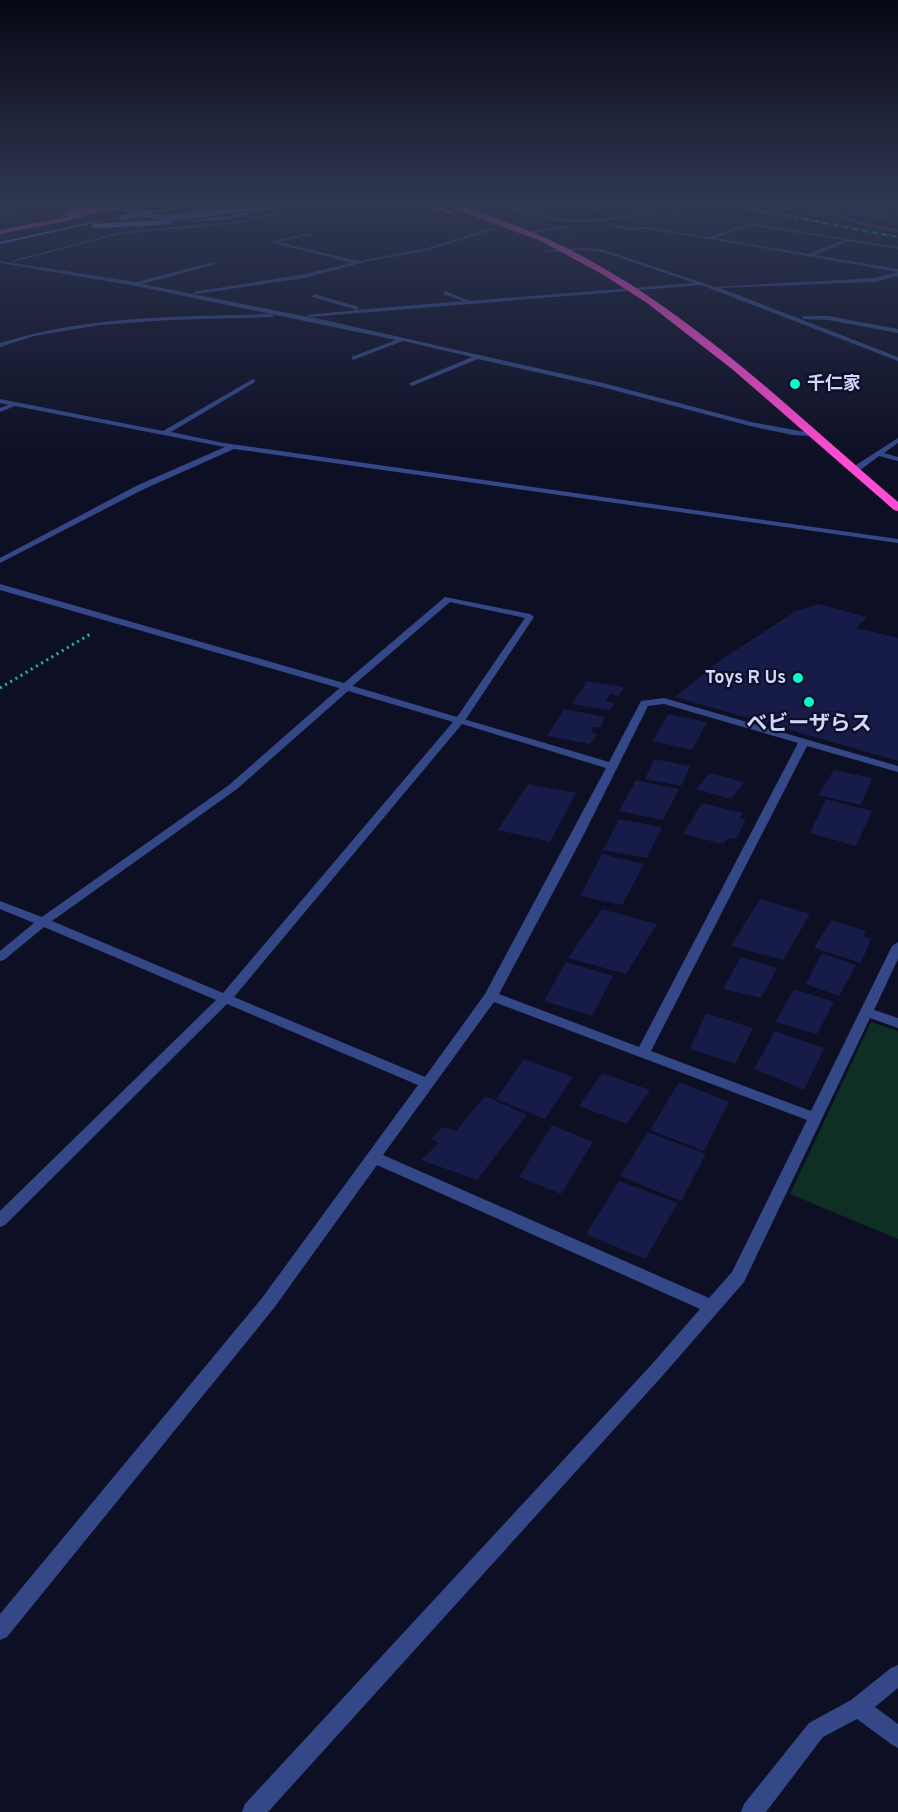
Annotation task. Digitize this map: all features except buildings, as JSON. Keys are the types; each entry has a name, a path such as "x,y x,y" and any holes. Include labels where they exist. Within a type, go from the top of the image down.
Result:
{"highway":[{"path":"609,288 667,321 693,332"},
{"path":"630,288 693,332 898,508"}],"street":[{"path":"154,288 477,356 603,385 750,424 793,433 813,434"},
{"path":"185,293 230,288"},
{"path":"0,345 46,330 82,324 294,316 475,303 638,288"},
{"path":"713,288 898,358"},
{"path":"445,293 475,303"},
{"path":"314,296 367,311"},
{"path":"798,319 828,318 898,331"},
{"path":"353,358 402,340"},
{"path":"412,384 477,356"},
{"path":"163,434 254,381"},
{"path":"0,401 233,446 898,541"},
{"path":"0,410 13,405"},
{"path":"856,470 898,440"},
{"path":"0,561 141,487 233,446"},
{"path":"879,454 898,459"},
{"path":"0,587 612,766"},
{"path":"0,957 43,922 233,787 448,599 530,617 460,720 227,997 0,1221"},
{"path":"0,1630 268,1303 426,1083 492,996 644,703 664,701 898,769"},
{"path":"643,1053 804,742"},
{"path":"0,905 227,997 426,1083"},
{"path":"253,1812 659,1368 738,1277 898,946"},
{"path":"492,996 815,1118"},
{"path":"866,1012 898,1023"},
{"path":"373,1157 712,1307"},
{"path":"752,1812 816,1730 858,1707 898,1675"},
{"path":"858,1707 898,1737"}],"path":[{"path":"0,688 113,620"}],"green space":[{"path":"871,1022 898,1031 898,1239 790,1194"}],"place":[{"name":"千仁家","path":"795,384"},
{"name":"Toys R Us","path":"798,678"},
{"name":"ベビーザらス","path":"809,702"}]}
